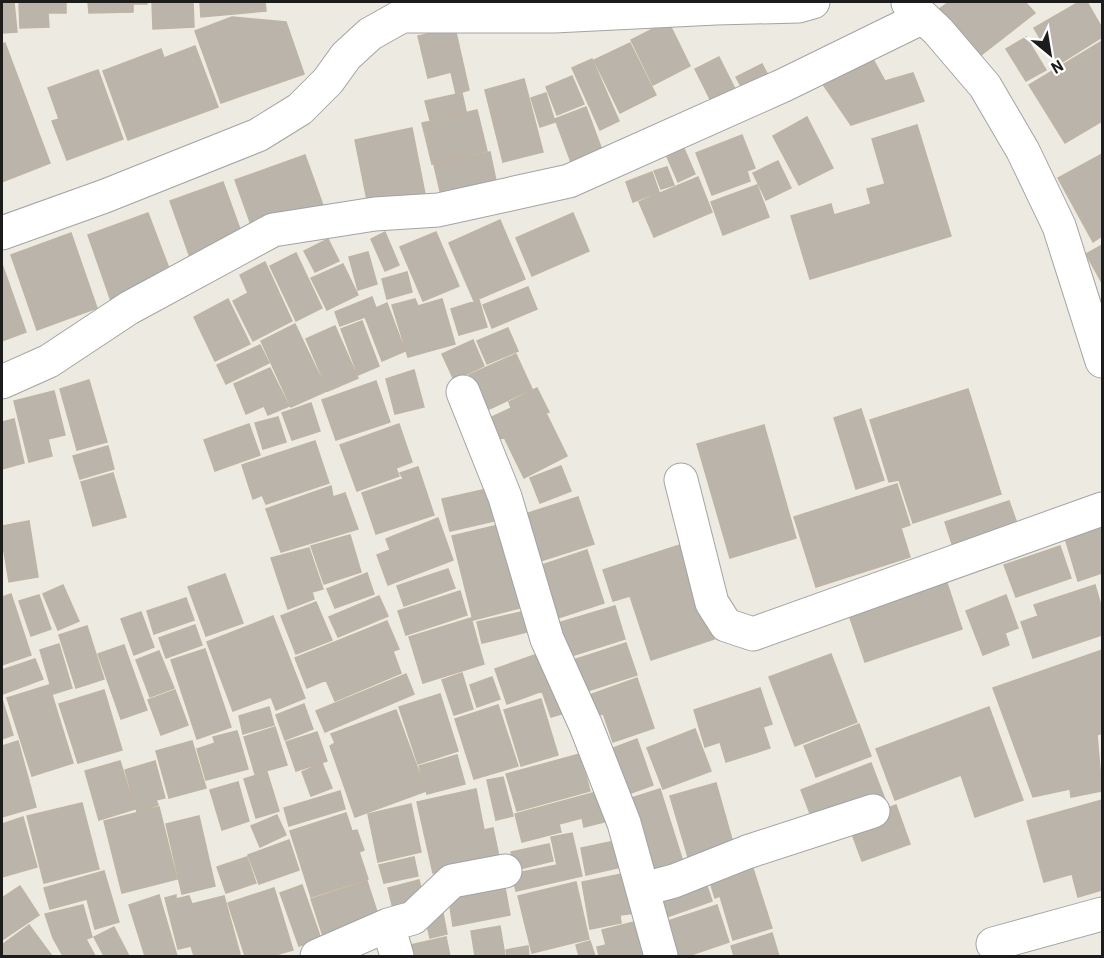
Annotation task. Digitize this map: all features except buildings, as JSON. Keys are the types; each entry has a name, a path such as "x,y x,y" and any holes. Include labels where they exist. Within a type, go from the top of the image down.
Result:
{"street":[{"path":"2,233 105,196 258,135 300,108 328,81 346,56 370,34 402,16 554,16 799,6 813,2"},
{"path":"2,382 49,361 129,308 273,231 375,214 438,210 569,181 784,85 915,9 938,31 985,86 1023,151 1059,226 1102,357"},
{"path":"462,392 505,497 547,639 586,726 624,823 661,957"},
{"path":"681,480 712,603 726,625 753,634 1102,509"},
{"path":"644,889 674,881 747,852 873,811"},
{"path":"317,957 388,925 413,918 452,881 505,871"},
{"path":"993,944 1102,914"},
{"path":"388,925 397,957"}]}
